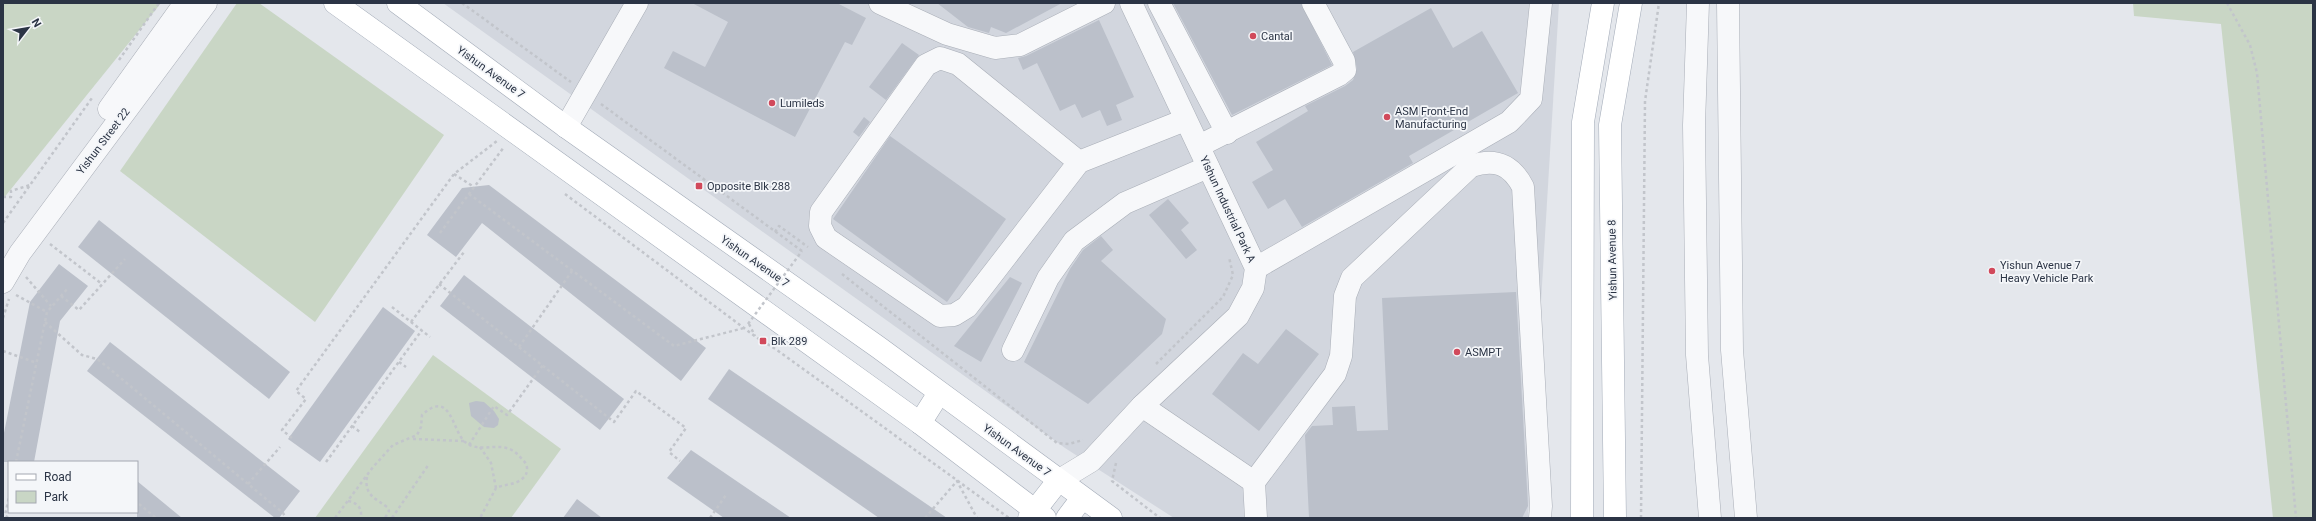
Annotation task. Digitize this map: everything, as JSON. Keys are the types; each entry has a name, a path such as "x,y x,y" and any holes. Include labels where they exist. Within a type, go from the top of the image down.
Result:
{"main road":[{"path":"335,3 920,423 1036,515 1058,481"},
{"name":"Yishun Avenue 7","path":"398,3 566,127 878,347 1058,481 1111,518"},
{"path":"1582,518 1583,122 1603,3"},
{"name":"Yishun Avenue 8","path":"1615,518 1610,125 1631,3"},
{"path":"920,423 939,393"},
{"path":"1067,518 1082,498"}],"street":[{"name":"Yishun Street 22","path":"3,259 185,3"},
{"name":"Yishun Street 22","path":"7,288 20,253 206,3"},
{"path":"566,127 637,3"},
{"path":"880,3 948,34 995,48 1020,46 1090,6"},
{"name":"Yishun Industrial Park A","path":"1058,481 1091,461 1142,406 1238,316 1253,288 1256,268 1131,3"},
{"path":"1159,3 1227,133"},
{"path":"1199,146 1339,75 1345,70 1344,60 1313,3"},
{"path":"1256,268 1509,122 1531,99 1541,3"},
{"path":"1698,3 1694,125 1697,355 1710,518"},
{"path":"1728,3 1732,350 1746,518"},
{"path":"1079,162 958,64 940,58 926,65 898,103 821,212 820,226 826,238 940,316 954,315 967,307 1079,162 1185,120"},
{"path":"1256,518 1254,482 1335,374 1341,356 1345,296 1352,278 1471,166 1483,162 1496,163 1507,167 1517,176 1523,187 1541,506 1540,518"},
{"path":"1013,350 1048,278 1074,241 1125,203 1208,167"},
{"path":"1142,406 1254,482"},
{"name":"Yishun Industrial Park A","path":"1082,498 1091,461"}],"path":[{"path":"118,61 159,3"},
{"path":"462,3 586,92 802,252 748,324 756,337 777,350 1009,518"},
{"path":"1640,518 1645,101 1659,3"},
{"path":"2227,3 2250,45 2257,73 2296,518"},
{"path":"3,223 95,94"},
{"path":"292,438 282,430 306,399 296,391 454,174 498,141"},
{"path":"440,233 504,147"},
{"path":"454,174 474,187"},
{"path":"3,197 11,197 11,191 30,185"},
{"path":"469,194 674,346 744,328"},
{"path":"775,232 779,226 814,251"},
{"path":"47,241 102,284"},
{"path":"411,322 464,252"},
{"path":"1155,366 1223,297 1233,275 1228,252"},
{"path":"61,296 79,310 125,259"},
{"path":"519,347 572,271"},
{"path":"838,271 1057,443 1068,444 1080,442 1085,438"},
{"path":"25,276 51,306"},
{"path":"439,284 614,422 636,391 686,428 669,452 680,461"},
{"path":"7,288 47,312"},
{"path":"16,461 47,312 68,288"},
{"path":"392,306 430,337"},
{"path":"45,322 82,355 97,359 105,365 248,484 286,518"},
{"path":"326,462 422,330"},
{"path":"3,351 37,363"},
{"path":"399,362 406,367"},
{"path":"469,444 494,406 507,415 542,366"},
{"path":"412,439 420,432 422,416 432,408 443,408 449,413 464,441"},
{"path":"352,426 360,432"},
{"path":"335,518 367,475 393,445 403,440 464,441 480,447 502,446 509,448 518,454 527,465 527,474 522,479 496,488"},
{"path":"248,484 280,447"},
{"path":"480,447 491,463 496,488 480,518"},
{"path":"1120,458 1115,464 1112,481 1160,518"},
{"path":"392,518 429,464"},
{"path":"367,475 366,483 370,495 374,500 387,507 389,511 385,518"},
{"path":"924,518 957,481"},
{"path":"957,481 977,518"},
{"path":"710,518 726,495"},
{"path":"348,501 356,503 359,506 361,518"},
{"path":"139,504 156,518"},
{"path":"5,509 5,515 8,518"}],"shaded area":[{"path":"443,3 1559,3 1528,518 1174,518 1065,448"}],"green space":[{"path":"3,3 161,3 3,199"},
{"path":"237,3 259,3 444,135 315,322 120,171"},
{"path":"2133,3 2313,3 2313,518 2273,518 2221,24 2134,16"},
{"path":"433,355 561,449 511,518 315,518"}],"building":[{"name":"Lumileds","path":"692,3 837,3 866,18 852,45 845,42 795,137 664,68 673,51 705,67 728,22"},
{"path":"937,3 1062,3 1006,33 991,27 989,33 968,27"},
{"name":"Cantal","path":"1173,3 1301,3 1332,65 1232,115"},
{"name":"ASM Front-End Manufacturing","path":"1431,8 1453,48 1482,31 1518,93 1409,156 1413,163 1302,227 1285,199 1268,209 1252,182 1273,170 1256,142 1308,111 1305,106 1345,86 1353,80 1357,69 1353,52"},
{"path":"1099,20 1134,97 1116,105 1122,120 1107,126 1100,110 1082,118 1075,104 1060,111 1037,63 1023,70 1018,58 1026,56"},
{"path":"902,43 919,55 886,100 869,87"},
{"path":"864,117 870,122 859,137 853,132"},
{"path":"890,136 1006,219 947,302 833,219"},
{"path":"489,185 706,348 681,381 482,223 456,257 427,235 462,188"},
{"path":"1168,199 1189,223 1181,230 1197,250 1186,259 1149,215"},
{"path":"99,220 290,372 269,399 78,247"},
{"path":"1101,236 1113,250 1101,261 1166,319 1162,334 1088,404 1024,362 1070,269 1083,250"},
{"path":"59,264 88,286 60,321 34,461 3,462 3,438 30,302"},
{"path":"464,275 624,399 600,430 440,306"},
{"path":"1010,277 1022,283 981,362 954,346"},
{"name":"ASMPT","path":"1516,292 1528,506 1522,518 1309,518 1305,435 1312,426 1333,425 1332,407 1355,406 1357,431 1388,430 1382,298"},
{"path":"383,307 415,331 320,462 288,439"},
{"path":"1286,329 1319,354 1259,431 1212,394 1243,353 1258,364"},
{"path":"110,342 300,491 279,518 275,518 87,371"},
{"path":"729,369 947,518 879,518 708,399"},
{"path":"476,401 484,402 494,411 499,419 498,425 494,428 484,427 471,416 469,403"},
{"path":"691,450 791,518 724,518 667,478"},
{"path":"138,482 182,518 137,518"},
{"path":"577,499 602,518 563,518"}],"place":[{"name":"Cantal","path":"1253,36"},
{"name":"Lumileds","path":"772,103"},
{"name":"ASM Front-End Manufacturing","path":"1387,117"},
{"name":"Opposite Blk 288","path":"699,186"},
{"name":"Yishun Avenue 7 Heavy Vehicle Park","path":"1992,271"},
{"name":"Blk 289","path":"763,341"},
{"name":"ASMPT","path":"1457,352"}]}
